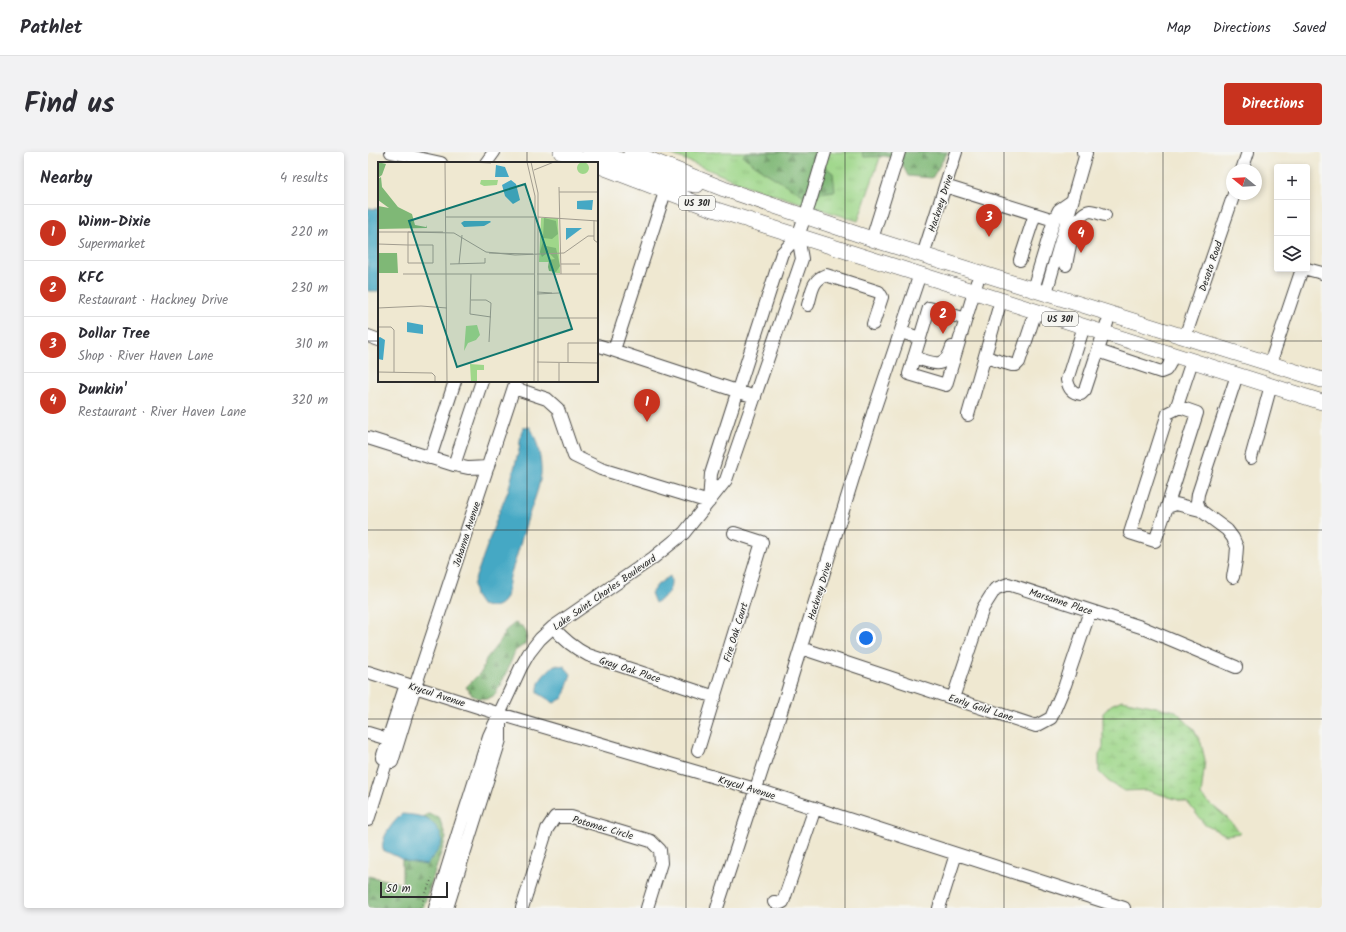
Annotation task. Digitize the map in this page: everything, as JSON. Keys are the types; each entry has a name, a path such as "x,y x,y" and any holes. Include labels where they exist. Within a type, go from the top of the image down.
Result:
{"main road":[{"name":"US 301","path":"561,152 587,162"},
{"name":"US 301","path":"631,152 724,189 872,239 1039,291 1110,324 1127,340 1322,402"},
{"path":"590,162 589,155 596,153 605,154 676,182 724,189"},
{"name":"US 301","path":"598,166 665,192 798,236 939,280 976,287 1001,300 1062,320 1084,326 1110,324 1185,337 1322,380"},
{"path":"976,287 1029,298 1042,297 1039,291"},
{"path":"1036,311 1039,305 1044,304 1110,324"},
{"path":"1062,320 1102,322 1110,324"},
{"path":"1192,361 1201,355 1208,355 1254,370 1276,373 1297,373"}],"street":[{"path":"391,152 438,159"},
{"path":"487,162 494,152"},
{"name":"Lake Saint Charles Boulevard","path":"709,502 710,474 782,254 798,236 825,152"},
{"path":"872,239 899,152"},
{"name":"Hackney Drive","path":"923,254 956,152"},
{"path":"1244,164 1248,152"},
{"path":"1039,291 1072,201 1085,155"},
{"path":"945,186 1054,220"},
{"path":"614,350 665,192"},
{"name":"Desoto Road","path":"1185,337 1232,200"},
{"path":"1039,291 1054,220 1059,210 1072,201"},
{"path":"1066,265 1075,227 1082,215 1090,211 1105,215"},
{"path":"1020,260 1035,214"},
{"name":"Lake Saint Charles Boulevard","path":"435,908 489,736 513,682 529,653 540,639 553,627 653,558 684,533 726,480 802,259 798,236"},
{"path":"1310,270 1322,273"},
{"path":"1270,364 1301,272"},
{"name":"Hackney Drive","path":"717,908 801,648 873,413 920,274"},
{"path":"808,305 815,283 819,278 826,276 879,292 882,297 873,324"},
{"path":"914,357 937,364 946,360 976,287"},
{"path":"968,415 1001,300"},
{"path":"929,308 964,318 946,385 909,374 929,308"},
{"path":"985,357 1012,366 1016,365 1019,362 1036,311"},
{"path":"1084,326 1067,380 1069,388 1074,393 1081,394 1085,390 1098,351 1110,324"},
{"path":"901,332 920,338"},
{"path":"1122,359 1127,340"},
{"path":"598,345 755,397"},
{"path":"1149,368 1155,349"},
{"path":"1098,351 1161,372 1166,370 1169,366 1173,354"},
{"path":"1177,406 1197,413 1155,541 1130,533 1168,413 1176,409 1177,406 1192,361"},
{"path":"1200,510 1197,502 1198,494 1237,375"},
{"path":"430,458 455,382"},
{"path":"454,465 482,382"},
{"path":"515,384 547,399 558,410 574,456 601,469 709,502"},
{"name":"Johanna Avenue","path":"411,685 488,467 515,384"},
{"path":"1251,458 1271,386"},
{"path":"368,438 454,465 468,468 488,467"},
{"path":"1167,507 1176,504 1200,510 1227,530 1237,547 1233,577"},
{"name":"Fire Oak Court","path":"698,750 762,542 734,533"},
{"name":"Marsanne Place","path":"953,698 983,608 995,589 1008,584 1141,627 1236,667"},
{"name":"Early Gold Lane","path":"801,648 1036,726 1051,718 1065,685 1090,611"},
{"name":"Gray Oak Place","path":"553,627 564,640 588,655 714,697"},
{"name":"Krycul Avenue","path":"368,672 500,714 755,789 1124,908"},
{"path":"387,760 388,739 411,685"},
{"path":"368,820 411,685"},
{"name":"Lake Saint Charles Boulevard","path":"447,908 500,740 500,714"},
{"path":"368,734 388,739"},
{"path":"774,902 783,902 815,808"},
{"name":"Potomac Circle","path":"522,908 546,829 555,817 571,817 651,842 660,850 661,863 647,908"},
{"path":"939,908 956,854"}],"green space":[{"path":"666,152 882,152 858,221 750,187"},
{"path":"746,152 818,152 817,161 833,173 835,191 803,195 763,171 743,156"},
{"path":"862,152 948,152 932,178 908,176 900,160 885,156 864,157"},
{"path":"515,623 523,627 527,634 525,644 515,651 495,695 487,699 478,698 472,695 466,687 482,671 486,659 501,640 506,630"},
{"path":"1122,700 1176,711 1194,730 1201,743 1205,760 1201,796 1226,817 1241,833 1226,835 1205,825 1188,803 1146,790 1124,791 1108,781 1099,772 1099,754 1103,747 1103,713 1111,705"},
{"path":"428,814 439,817 446,838 423,908 368,908 368,876 402,884 402,859 408,862 428,819 422,817"}],"water":[{"path":"368,208 378,209 378,291 368,291"},
{"path":"530,427 535,437 540,456 541,474 539,487 511,573 505,599 495,607 481,605 475,596 473,585 508,491 519,450 521,433 523,428"},
{"path":"670,576 670,589 663,598 655,603 651,593 658,584"},
{"path":"554,665 564,666 571,674 563,698 554,703 538,693 538,688 540,680"},
{"path":"402,814 427,819 435,825 440,833 442,843 426,865 408,862 383,850 383,840 385,835"}],"place":[{"name":"Dollar Tree","path":"989,237"},
{"name":"Dunkin'","path":"1081,253"},
{"name":"KFC","path":"943,334"},
{"name":"Winn-Dixie","path":"647,422"}]}
